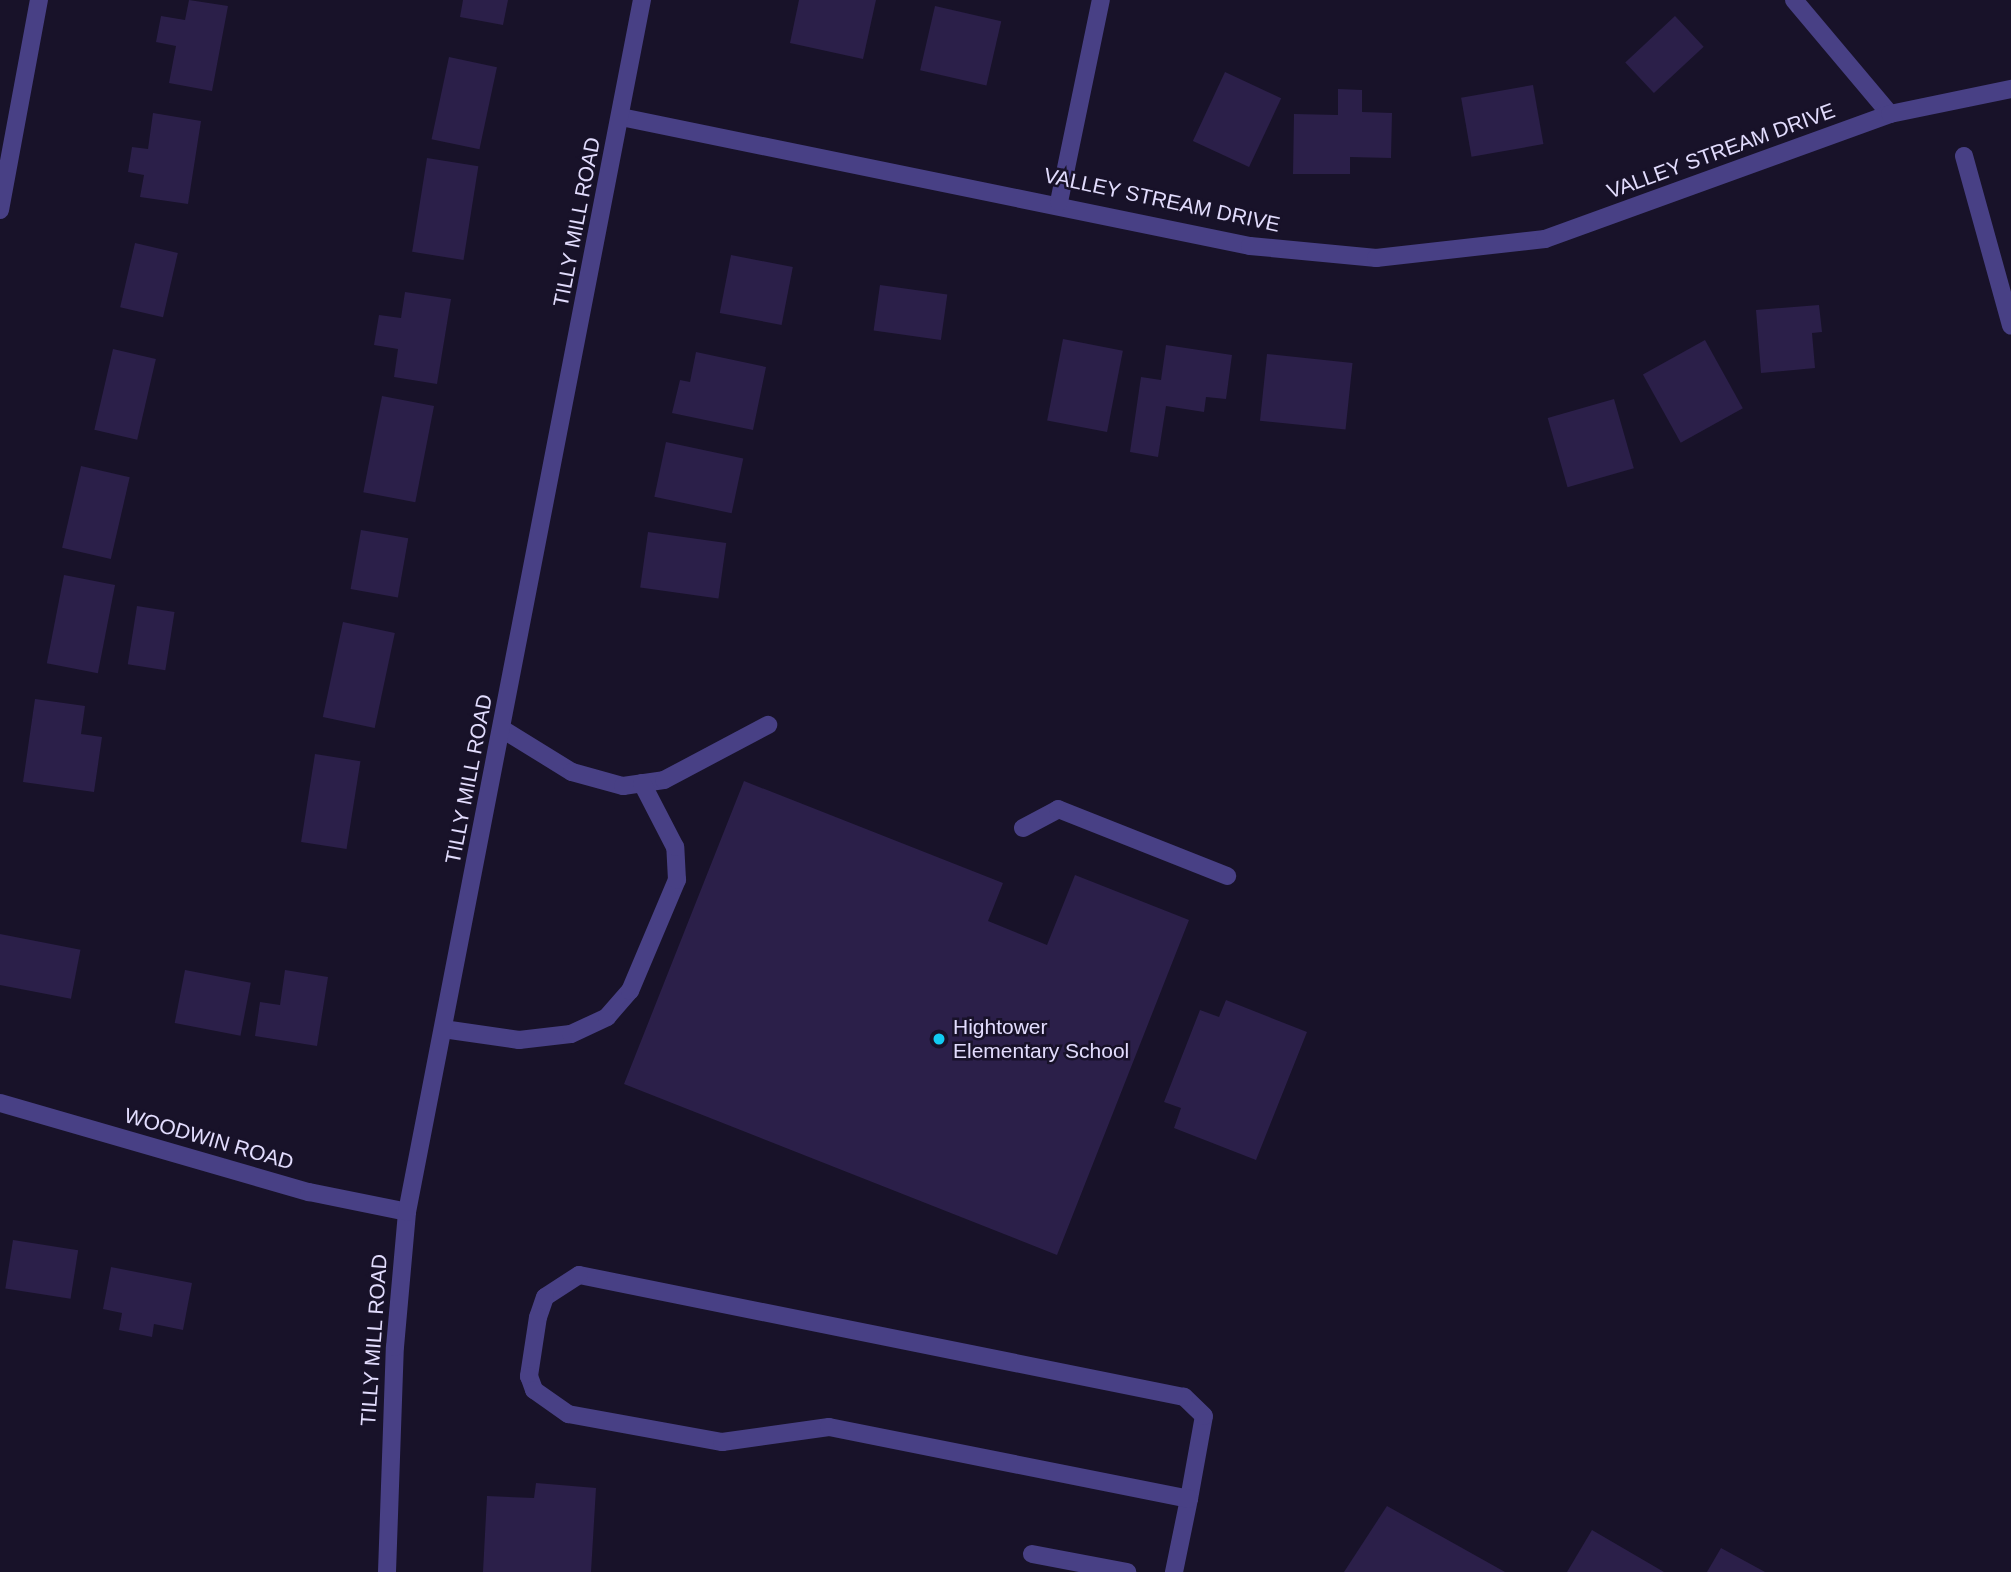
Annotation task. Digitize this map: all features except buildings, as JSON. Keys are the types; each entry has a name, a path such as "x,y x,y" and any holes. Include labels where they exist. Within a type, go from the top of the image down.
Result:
{"street":[{"path":"0,210 39,0"},
{"name":"TILLY MILL ROAD","path":"387,1572 395,1347 407,1212 642,0"},
{"path":"1059,202 1101,0"},
{"path":"1794,0 1890,114"},
{"name":"VALLEY STREAM DRIVE","path":"621,117 1059,202 1250,246 1376,258 1462,253 1545,239 1890,114 2011,89"},
{"path":"1964,156 2011,326"},
{"path":"502,729 572,772 623,786 664,780 768,725"},
{"path":"443,1029 519,1040 571,1034 607,1017 630,991 677,880 676,847 642,783"},
{"path":"1023,828 1058,809 1227,876"},
{"name":"WOODWIN ROAD","path":"0,1103 309,1192 407,1212"},
{"path":"1174,1572 1189,1499 1204,1416 1184,1397 579,1275 562,1280 545,1297 538,1317 529,1376 534,1390 568,1414 722,1442 829,1426 1189,1499"},
{"path":"1032,1554 1127,1572"}],"place":[{"name":"Hightower Elementary School","path":"939,1039"}]}
